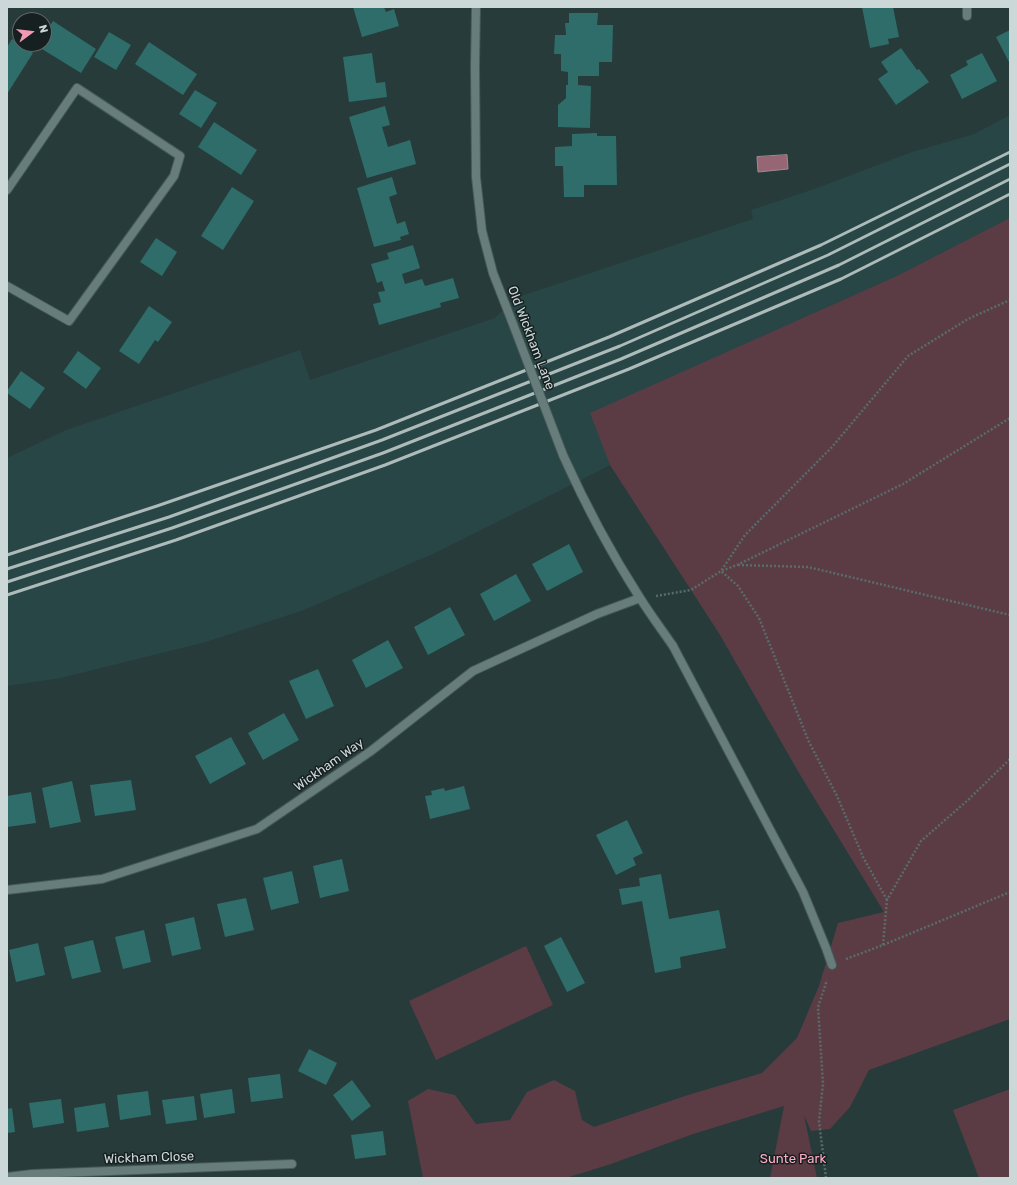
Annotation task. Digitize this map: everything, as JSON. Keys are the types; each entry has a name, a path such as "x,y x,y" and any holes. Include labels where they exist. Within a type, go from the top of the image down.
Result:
{"street":[{"name":"Old Wickham Lane","path":"476,7 476,177 482,231 493,273 576,485 640,598 673,646 802,892 832,965"},
{"path":"967,7 967,16"},
{"path":"7,190 77,88 180,156 174,176 69,321 7,286"},
{"name":"Wickham Way","path":"7,890 102,879 257,829 372,751 474,671 597,614 640,598"},
{"name":"Wickham Close","path":"7,1177 32,1174 292,1164"}],"path":[{"path":"721,571 745,535 832,446 908,356 968,319 1010,300"},
{"path":"640,598 691,590 721,571 737,565 903,484 1010,418"},
{"path":"737,565 808,567 1010,616"},
{"path":"721,571 738,586 759,618 809,742 836,796 863,857 887,900"},
{"path":"884,946 887,900 921,841 968,800 1010,759"},
{"path":"826,1178 819,1121 823,1084 818,1007 832,965 884,946 1010,892"}],"shaded area":[{"path":"1010,115 1010,256 585,478 437,552 304,610 206,642 61,678 7,686 7,458 66,430 300,350 310,380 495,318 515,298 753,219 751,210 811,190 912,152 974,134"},
{"path":"787,155 788,169 758,172 757,157"}],"green space":[{"name":"Sunte Park","path":"1010,218 1010,1019 869,1070 850,1107 830,1129 811,1131 804,1115 817,1178 770,1178 784,1106 693,1134 611,1164 566,1178 423,1178 408,1101 428,1089 455,1095 476,1124 510,1120 527,1092 554,1080 575,1091 582,1120 594,1127 688,1095 762,1073 797,1038 819,986 838,923 884,912 799,773 720,635 610,465 590,413 897,276"},
{"path":"526,946 553,1005 436,1060 409,1001"},
{"path":"1010,1089 1010,1178 979,1178 953,1110"}],"building":[{"path":"353,7 384,7 386,12 394,9 399,26 362,37"},
{"path":"862,7 893,7 899,37 888,39 889,44 870,48"},
{"path":"569,13 598,13 597,25 613,25 612,62 599,62 599,76 578,76 578,85 591,86 590,128 558,127 558,105 566,98 568,72 561,71 561,54 554,54 555,35 566,35 565,23 569,23"},
{"path":"53,21 96,49 81,73 47,52 52,52"},
{"path":"1010,30 1010,64 996,37"},
{"path":"109,32 131,45 116,70 94,57"},
{"path":"12,39 12,52 33,53 7,94 7,47"},
{"path":"149,42 197,74 183,95 135,64"},
{"path":"901,48 917,70 919,69 929,82 896,105 878,79 888,72 881,62"},
{"path":"372,53 376,83 385,82 387,97 349,102 343,57"},
{"path":"982,53 997,81 962,99 950,75 968,65 966,61"},
{"path":"195,90 217,103 201,128 179,114"},
{"path":"385,106 390,125 382,127 388,147 410,140 416,164 367,178 349,117"},
{"path":"214,122 257,150 241,175 198,147"},
{"path":"597,133 597,136 616,136 617,185 584,185 584,197 564,197 563,166 555,166 555,147 572,146 572,134"},
{"path":"392,177 397,194 389,197 397,224 405,221 409,234 400,237 401,240 374,247 357,188"},
{"path":"232,187 254,201 223,250 201,236"},
{"path":"156,238 177,252 162,276 140,262"},
{"path":"413,245 420,268 402,274 405,284 422,279 425,286 453,278 459,298 440,303 441,307 379,325 373,304 381,302 378,292 385,291 382,281 377,283 371,264 389,259 387,253"},
{"path":"149,306 172,322 158,342 155,340 139,364 119,351"},
{"path":"78,351 101,368 86,389 63,372"},
{"path":"21,371 45,388 30,409 7,393"},
{"path":"569,544 583,572 547,591 532,564"},
{"path":"516,574 531,601 494,621 480,594"},
{"path":"450,607 465,635 428,655 414,627"},
{"path":"388,640 403,668 366,688 352,660"},
{"path":"318,669 334,706 306,719 289,681"},
{"path":"284,713 299,740 263,760 248,733"},
{"path":"231,737 246,764 210,784 195,756"},
{"path":"131,780 136,810 95,816 90,785"},
{"path":"72,781 81,822 50,828 42,788"},
{"path":"464,786 470,809 430,819 425,796 432,795 431,791 444,788 445,791"},
{"path":"31,792 36,823 7,827 7,796"},
{"path":"627,820 643,853 633,858 636,865 616,875 596,835"},
{"path":"342,859 349,891 320,898 313,866"},
{"path":"292,871 299,903 271,910 263,878"},
{"path":"661,874 669,919 719,910 726,948 680,957 681,968 655,973 642,901 622,905 619,889 640,886 639,878"},
{"path":"246,898 254,930 225,937 217,904"},
{"path":"194,917 201,949 172,956 165,924"},
{"path":"144,930 151,962 123,969 115,937"},
{"path":"561,937 585,983 567,992 544,946"},
{"path":"93,940 101,972 72,979 64,947"},
{"path":"38,943 45,975 16,982 9,950"},
{"path":"309,1049 337,1063 326,1085 298,1071"},
{"path":"280,1074 283,1098 251,1102 248,1078"},
{"path":"352,1080 371,1106 352,1121 333,1095"},
{"path":"232,1089 235,1113 204,1118 200,1094"},
{"path":"148,1091 151,1115 120,1120 117,1095"},
{"path":"194,1096 197,1120 166,1124 162,1100"},
{"path":"61,1099 64,1123 33,1128 29,1103"},
{"path":"105,1103 109,1127 77,1132 74,1108"},
{"path":"12,1108 15,1132 7,1133 7,1109"},
{"path":"383,1131 386,1155 355,1159 351,1135"}],"railway":[{"path":"7,555 157,506 376,430 609,337 821,245 1010,152"},
{"path":"7,569 169,517 382,440 620,346 828,255 1010,164"},
{"path":"7,582 172,528 383,453 621,359 839,265 1010,179"},
{"path":"7,595 176,540 385,465 629,369 841,279 1010,194"}]}
